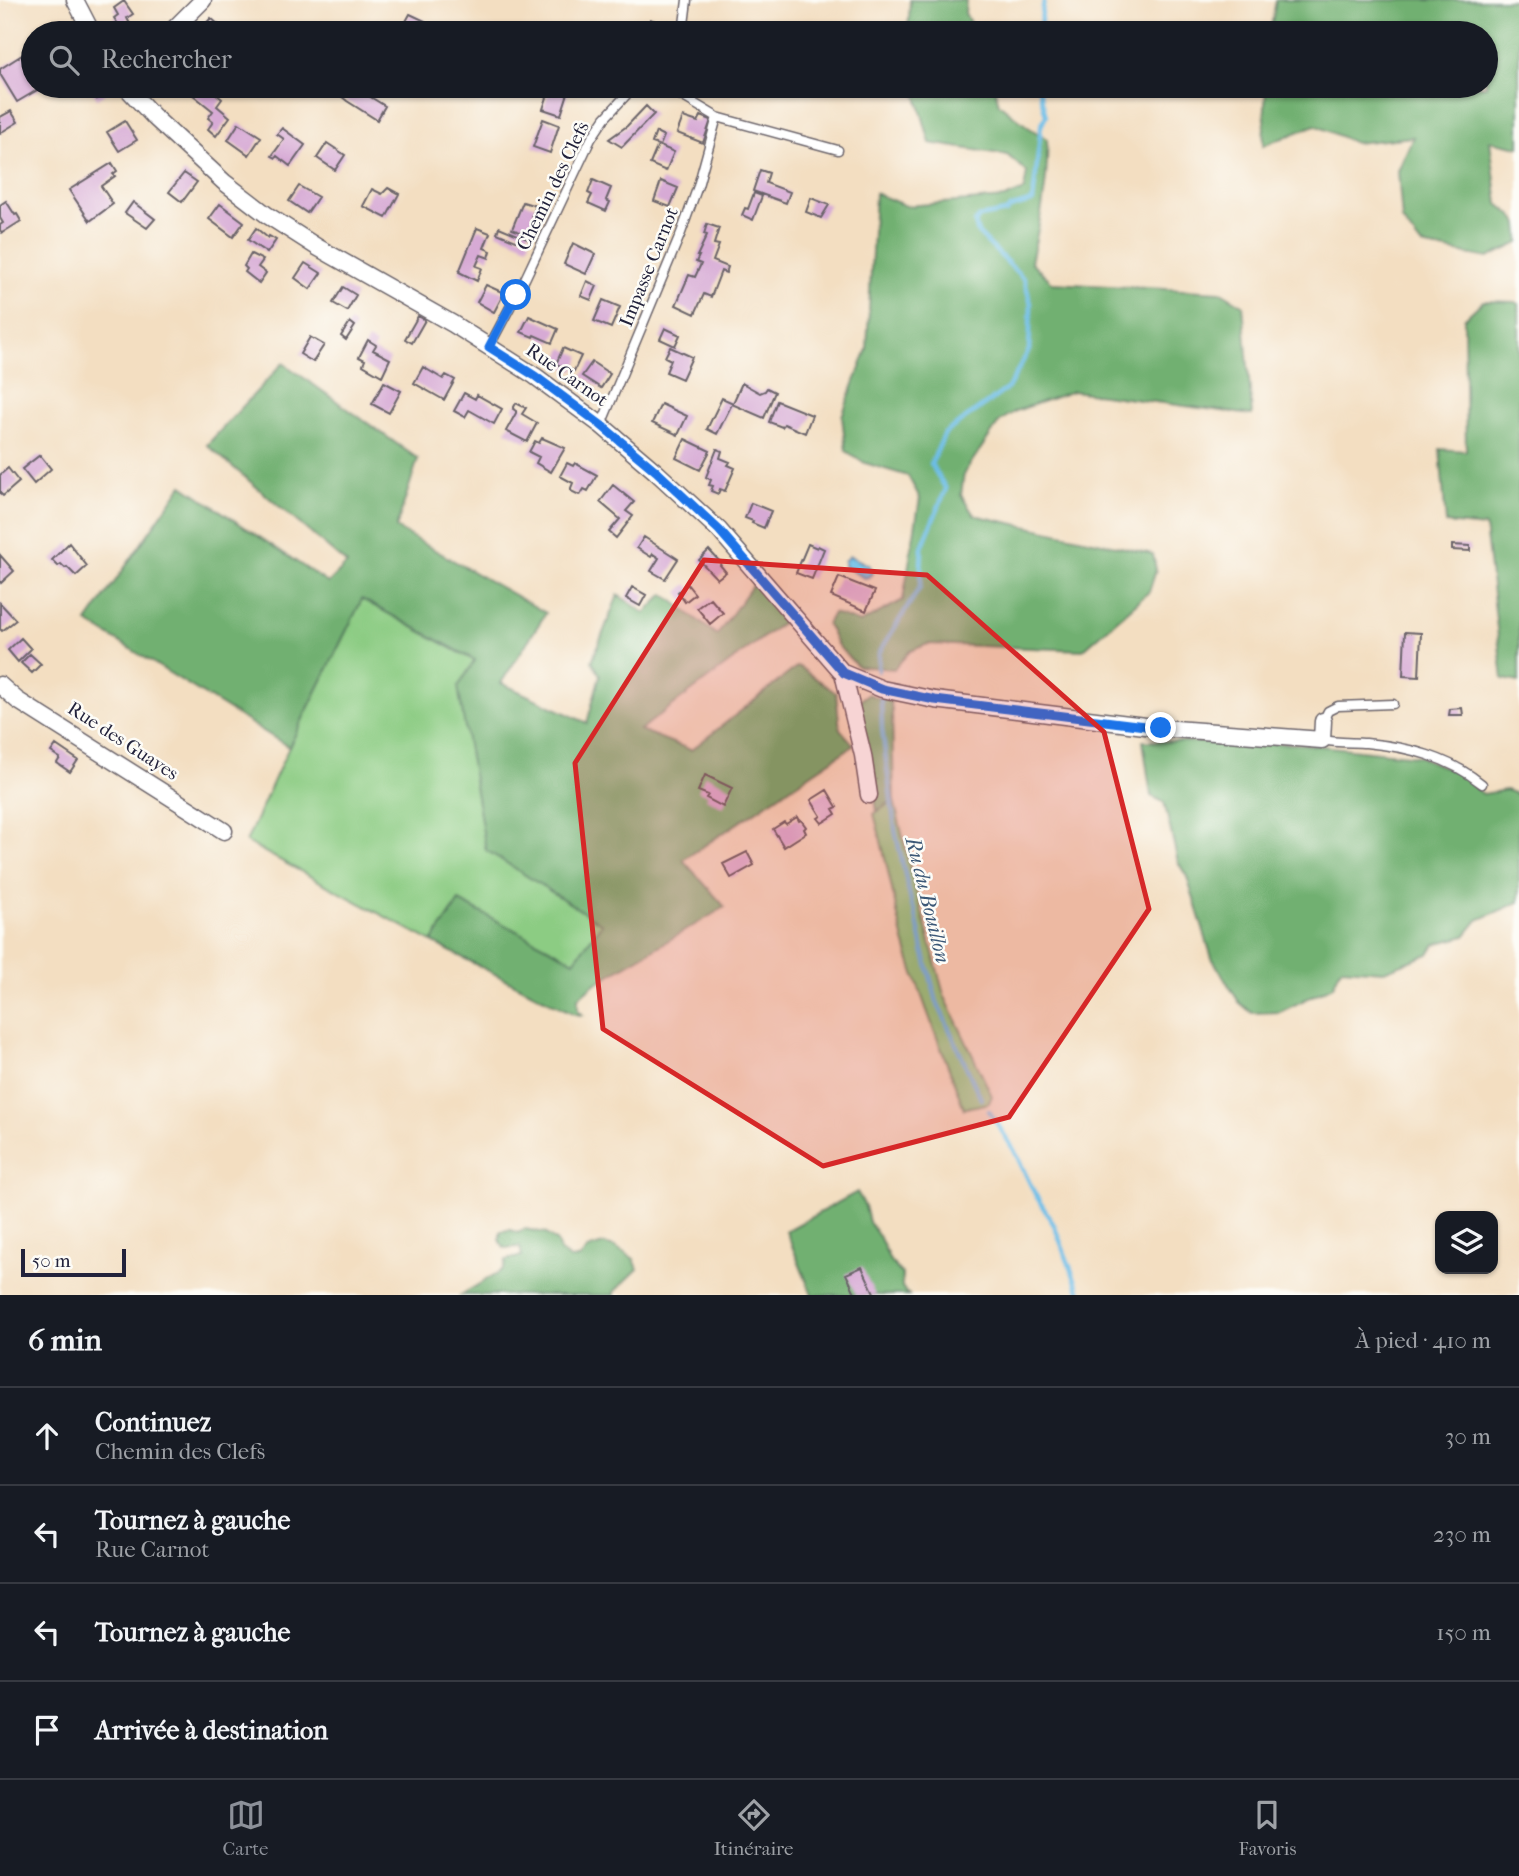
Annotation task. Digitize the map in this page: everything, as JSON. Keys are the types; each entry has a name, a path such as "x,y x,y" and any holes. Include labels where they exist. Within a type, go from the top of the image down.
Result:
{"street":[{"path":"75,0 86,21"},
{"path":"182,21 203,0"},
{"name":"Rue Carnot","path":"136,98 224,182 267,215 317,247 453,324 535,376 601,425 656,471 719,530 844,673"},
{"path":"844,673 882,689 935,700 1161,728 1322,740 1323,721"},
{"path":"844,673 863,755 869,795"},
{"name":"Rue des Guayes","path":"0,685 17,700 224,831"}],"lane":[{"path":"684,21 687,0"},
{"name":"Chemin des Clefs","path":"489,347 525,279 591,139 624,98"},
{"path":"685,98 717,117 838,150"},
{"name":"Impasse Carnot","path":"601,425 681,233 698,186 717,117"},
{"path":"1323,721 1328,711 1338,706 1393,704"},
{"path":"1322,740 1373,744 1425,754 1457,766 1482,784"}],"highlighted area":[{"path":"704,560 927,575 1104,732 1149,909 1009,1117 823,1166 603,1029 575,763"}],"green space":[{"path":"910,0 966,0 965,13 969,21 909,21"},
{"path":"1276,0 1519,0 1519,147 1490,141 1498,204 1516,220 1519,243 1488,258 1421,245 1402,220 1398,171 1413,137 1355,143 1315,125 1263,146 1265,98 1498,98 1498,21 1272,21"},
{"path":"917,98 997,98 999,104 1047,139 1041,216 1031,262 1053,283 1221,292 1243,305 1252,415 1073,391 1016,411 1000,421 964,473 961,495 974,515 1153,554 1156,570 1149,592 1083,650 928,644 910,651 894,669 857,666 838,646 827,624 833,613 860,623 903,600 920,498 908,476 865,463 846,451 842,416 867,349 875,193 906,206 1005,198 1024,190 1027,172 1007,155 930,143"},
{"path":"1483,301 1519,304 1519,682 1503,679 1485,527 1446,523 1440,449 1466,451 1464,319"},
{"path":"283,363 418,459 396,528 546,613 501,683 587,723 600,675 592,661 618,595 645,613 664,594 717,635 754,583 789,618 640,730 691,750 798,666 836,693 840,729 854,745 683,860 725,907 593,985 578,998 578,1010 583,1015 554,1004 432,942 459,901 574,961 602,924 486,850 458,687 475,660 362,599 289,747 87,622 182,485 328,583 347,564 207,445"},
{"path":"362,599 475,661 486,850 602,924 574,961 459,901 432,942 246,842 289,747"},
{"path":"868,694 890,699 892,710 894,800 877,811 857,702"},
{"path":"1143,741 1302,744 1418,756 1458,773 1483,794 1506,790 1519,795 1519,902 1478,920 1465,936 1435,944 1429,954 1384,971 1341,968 1333,986 1280,1012 1252,1013 1239,1002 1212,958 1187,877 1178,862 1164,802 1151,796"},
{"path":"894,800 944,995 992,1096 989,1103 964,1109 910,963 874,814"},
{"path":"857,1192 865,1206 869,1222 890,1261 902,1274 902,1287 909,1295 812,1295 786,1231"},
{"path":"525,1229 545,1233 557,1242 560,1251 570,1259 580,1258 587,1249 603,1244 615,1247 634,1259 638,1269 614,1295 461,1295 504,1269 506,1260 522,1256 520,1247 504,1248 499,1240 501,1231 511,1230 518,1233"}],"water":[{"path":"850,556 870,566 872,573 869,577 864,578 844,566 844,561"}],"building":[{"path":"124,1 133,14 127,18 128,21 116,21 114,18 118,15 114,8"},
{"path":"410,14 425,21 406,21"},
{"path":"21,56 21,98 24,98 17,102 0,74 0,69"},
{"path":"197,98 222,99 217,106 230,117 216,136 208,129 213,122 208,118 213,111"},
{"path":"343,98 372,98 385,106 377,120"},
{"path":"547,98 566,98 561,115 543,109"},
{"path":"646,106 654,114 622,147 609,139 627,126"},
{"path":"11,111 18,122 0,133 0,117"},
{"path":"701,116 711,120 703,143 677,133 683,117 698,122"},
{"path":"543,119 559,125 550,153 533,147"},
{"path":"125,121 137,140 119,151 107,132"},
{"path":"239,123 261,137 249,155 228,140"},
{"path":"282,128 305,145 290,166 277,156 272,156 284,139 277,134"},
{"path":"656,132 664,136 660,146 674,152 666,171 650,164 658,145 652,143"},
{"path":"327,143 345,155 335,170 317,158"},
{"path":"112,163 117,171 113,174 115,176 101,186 113,204 90,221 69,190"},
{"path":"760,170 769,173 766,183 790,192 786,203 753,191"},
{"path":"184,173 197,182 182,202 169,192"},
{"path":"593,180 611,188 606,200 610,202 606,211 588,203 592,195 588,193"},
{"path":"661,181 678,188 670,207 654,201"},
{"path":"299,186 318,197 307,213 289,201"},
{"path":"388,188 399,194 386,218 363,206 372,189 382,194"},
{"path":"754,193 762,196 753,220 742,215 745,208 748,209"},
{"path":"811,198 829,205 821,218 806,212"},
{"path":"6,201 21,221 2,233 0,205"},
{"path":"133,202 155,219 147,228 125,213"},
{"path":"523,202 536,206 532,216 536,217 528,235 512,229"},
{"path":"220,204 244,222 233,237 209,219"},
{"path":"707,224 719,228 714,244 719,245 713,261 728,267 726,273 721,271 711,297 704,294 695,314 676,305 689,275 695,277 701,264 696,262 707,235 704,234"},
{"path":"499,227 530,240 528,246 497,233"},
{"path":"256,228 268,238 269,236 276,240 267,253 248,240"},
{"path":"477,228 490,233 484,248 491,251 489,258 481,255 476,266 482,268 477,281 459,272"},
{"path":"573,243 595,254 586,274 564,264"},
{"path":"251,254 263,260 258,267 266,273 259,283 245,272 247,269 244,266"},
{"path":"305,263 321,273 310,289 295,278"},
{"path":"587,281 597,286 591,300 581,296"},
{"path":"486,285 504,293 494,312 477,302"},
{"path":"343,287 356,295 347,311 333,303"},
{"path":"603,300 620,307 611,328 594,321"},
{"path":"418,316 425,320 412,343 405,339"},
{"path":"529,316 558,329 552,343 521,332"},
{"path":"350,322 355,326 346,340 341,336"},
{"path":"665,328 680,335 675,346 660,339"},
{"path":"310,337 324,345 313,362 300,354"},
{"path":"368,340 376,345 373,350 390,359 382,376 363,365 365,360 359,357"},
{"path":"670,347 692,357 682,379 666,372 671,360 665,357"},
{"path":"563,348 581,356 574,371 556,364"},
{"path":"592,362 610,374 601,388 582,376"},
{"path":"423,367 443,379 446,375 455,380 444,400 414,383"},
{"path":"384,382 401,391 389,413 372,404"},
{"path":"742,383 760,393 767,388 775,392 764,418 732,404 717,434 707,429 722,398 733,403"},
{"path":"464,393 475,399 477,395 502,409 494,424 469,410 465,417 454,411"},
{"path":"777,401 812,415 805,433 784,424 782,427 769,422"},
{"path":"516,403 526,408 522,414 537,423 527,442 506,431 516,413 513,409"},
{"path":"661,404 687,416 678,435 652,423"},
{"path":"542,438 565,448 551,472 536,463 539,457 529,452 535,441 539,443"},
{"path":"685,439 710,451 700,470 676,458"},
{"path":"717,449 722,451 720,458 730,462 728,465 735,468 725,491 720,489 718,494 711,491 711,480 706,477"},
{"path":"40,455 51,469 34,484 22,469"},
{"path":"567,463 573,466 575,463 597,475 588,491 584,489 579,495 571,491 573,483 560,476"},
{"path":"8,468 19,482 3,496 0,493 0,475"},
{"path":"613,485 634,502 626,511 633,516 616,538 609,532 620,519 600,502"},
{"path":"751,503 771,511 764,528 745,518"},
{"path":"644,537 678,559 665,579 651,571 659,558 653,554 651,557 637,548"},
{"path":"69,543 87,566 76,576 67,567 61,564 58,566 52,560"},
{"path":"808,544 824,549 812,579 796,573"},
{"path":"1452,545 1470,546 1470,551 1452,550"},
{"path":"709,550 726,572 717,579 699,560"},
{"path":"0,555 14,571 1,583 0,581"},
{"path":"839,577 875,591 866,611 831,596"},
{"path":"687,584 695,594 685,602 678,592"},
{"path":"632,587 646,595 640,606 626,598"},
{"path":"710,598 723,613 710,624 697,608"},
{"path":"0,603 16,620 2,631 0,629"},
{"path":"1405,632 1421,633 1419,677 1403,676"},
{"path":"21,638 31,649 18,662 8,650"},
{"path":"30,654 41,664 32,673 21,663"},
{"path":"1462,708 1463,715 1449,715 1450,709"},
{"path":"56,745 78,760 70,772 57,763 60,758 51,752"},
{"path":"705,775 732,788 723,807 698,791"},
{"path":"827,790 837,807 833,809 836,814 822,823 818,818 821,816 811,800"},
{"path":"797,817 806,827 806,833 784,847 773,829"},
{"path":"747,852 754,865 731,878 723,864"},
{"path":"862,1267 875,1295 856,1295 846,1274"}],"waterway":[{"name":"Ru du Bouillon","path":"1041,21 1044,0"},
{"name":"Ru du Bouillon","path":"878,671 879,653 920,587 922,547 946,489 931,464 945,433 1008,388 1029,350 1031,304 1024,279 978,233 975,223 979,217 1006,212 1010,208 1033,201 1041,126 1046,116 1041,98"},
{"name":"Ru du Bouillon","path":"881,699 882,729 895,830 912,906 937,1002 981,1099"},
{"name":"Ru du Bouillon","path":"989,1111 1014,1150 1035,1194 1054,1225 1081,1295"}],"route":[{"path":"516,295 489,347 535,376 601,425 656,471 719,530 844,673 897,694 1161,728"}]}
